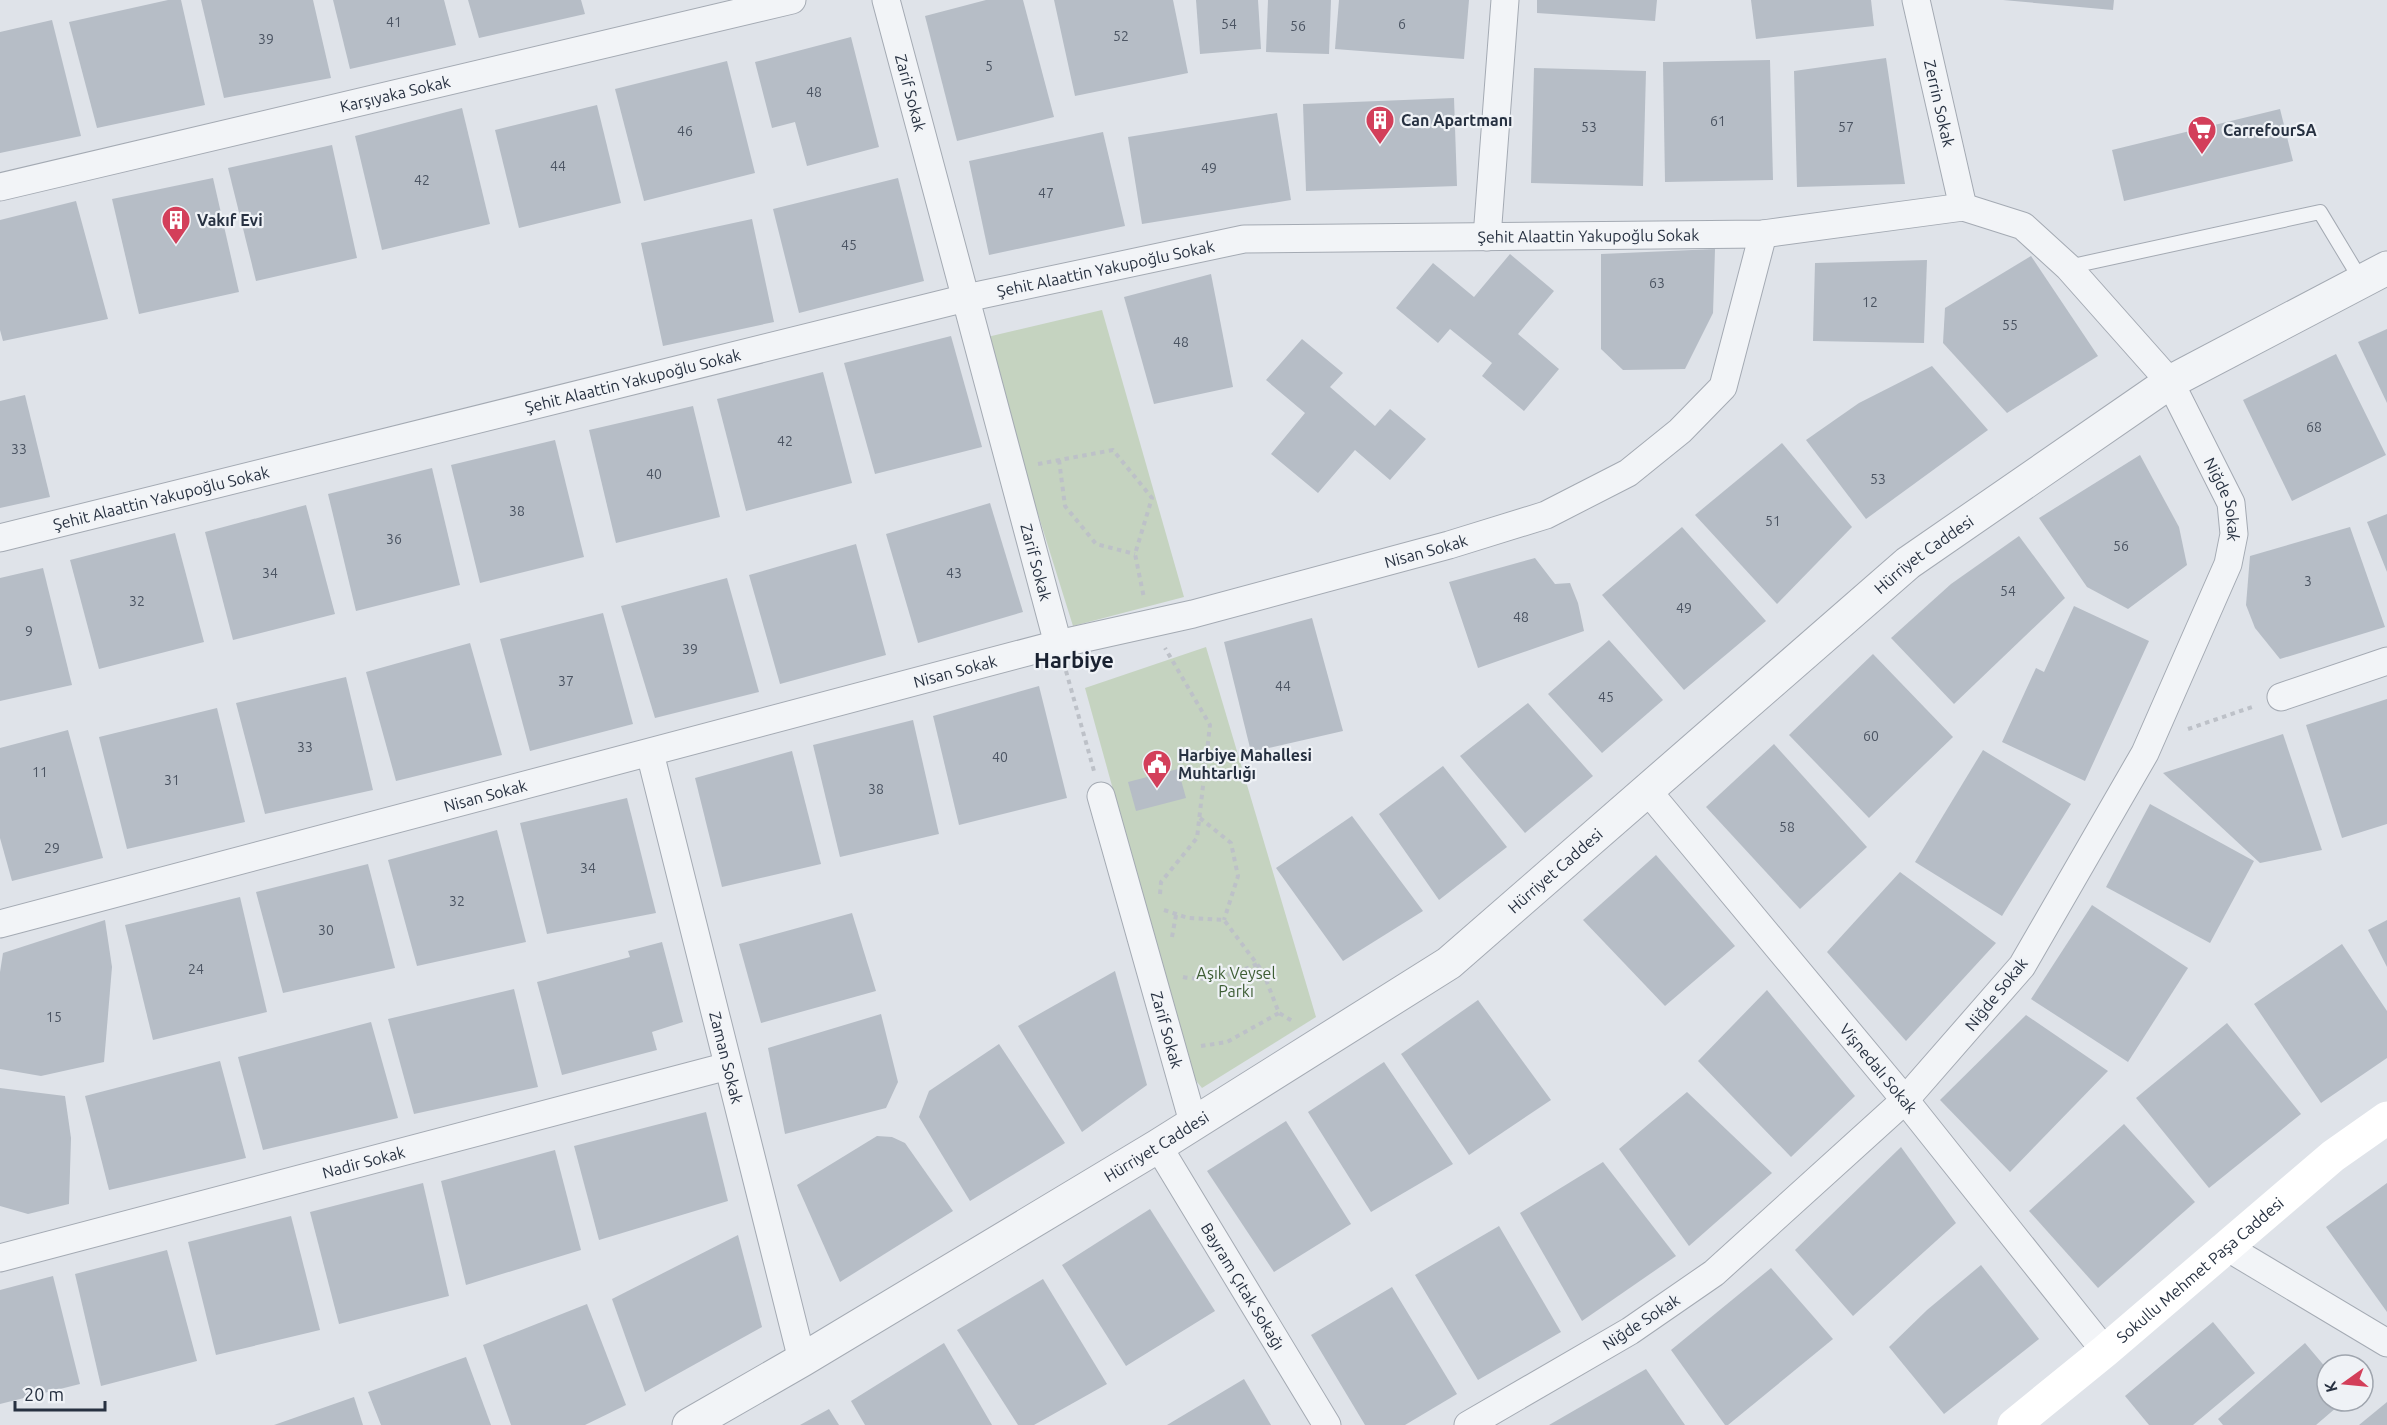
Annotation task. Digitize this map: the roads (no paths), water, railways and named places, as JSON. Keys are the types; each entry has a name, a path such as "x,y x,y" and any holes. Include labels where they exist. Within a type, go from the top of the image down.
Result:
{"main road":[{"name":"Sokullu Mehmet Paşa Caddesi","path":"2014,1425 2105,1351 2333,1156 2387,1118"}],"street":[{"name":"Karşıyaka Sokak","path":"0,188 792,0"},
{"name":"Zarif Sokak","path":"886,0 1058,644"},
{"path":"1486,237 1505,0"},
{"name":"Zerrin Sokak","path":"1916,0 1963,207"},
{"name":"Şehit Alaattin Yakupoğlu Sokak","path":"0,538 966,298 1244,239 1763,234 1963,207 2023,226 2068,267 2170,382"},
{"name":"Nisan Sokak","path":"0,924 1058,644 1149,624 1449,546 1535,519 1628,473 1680,431 1723,387 1763,234"},
{"name":"Hürriyet Caddesi","path":"689,1425 802,1360 1158,1146 1449,963 1908,563 2170,382 2374,274"},
{"name":"Niğde Sokak","path":"1468,1425 1630,1331 1713,1274 1905,1100 2022,966 2151,741 2228,564 2234,534 2231,503 2170,382"},
{"path":"2281,697 2387,661"},
{"name":"Zaman Sokak","path":"650,753 802,1360"},
{"name":"Vişnedalı Sokak","path":"1647,790 1905,1100 2105,1351"},
{"name":"Zarif Sokak","path":"1101,796 1193,1122"},
{"name":"Nadir Sokak","path":"0,1258 728,1066"},
{"name":"Bayram Çıtak Sokağı","path":"1158,1146 1327,1425"},
{"path":"2225,1246 2387,1343"}],"lane":[{"path":"2068,267 2320,212 2374,274"}],"place":[{"name":"Can Apartmanı","path":"1380,146"},
{"name":"CarrefourSA","path":"2202,156"},
{"name":"Vakıf Evi","path":"176,246"},
{"name":"Harbiye Mahallesi Muhtarlığı","path":"1157,790"}],"district":[{"name":"Harbiye","path":"1074,660"}],"park label":[{"name":"Aşık Veysel Parkı","path":"1236,982"}]}
